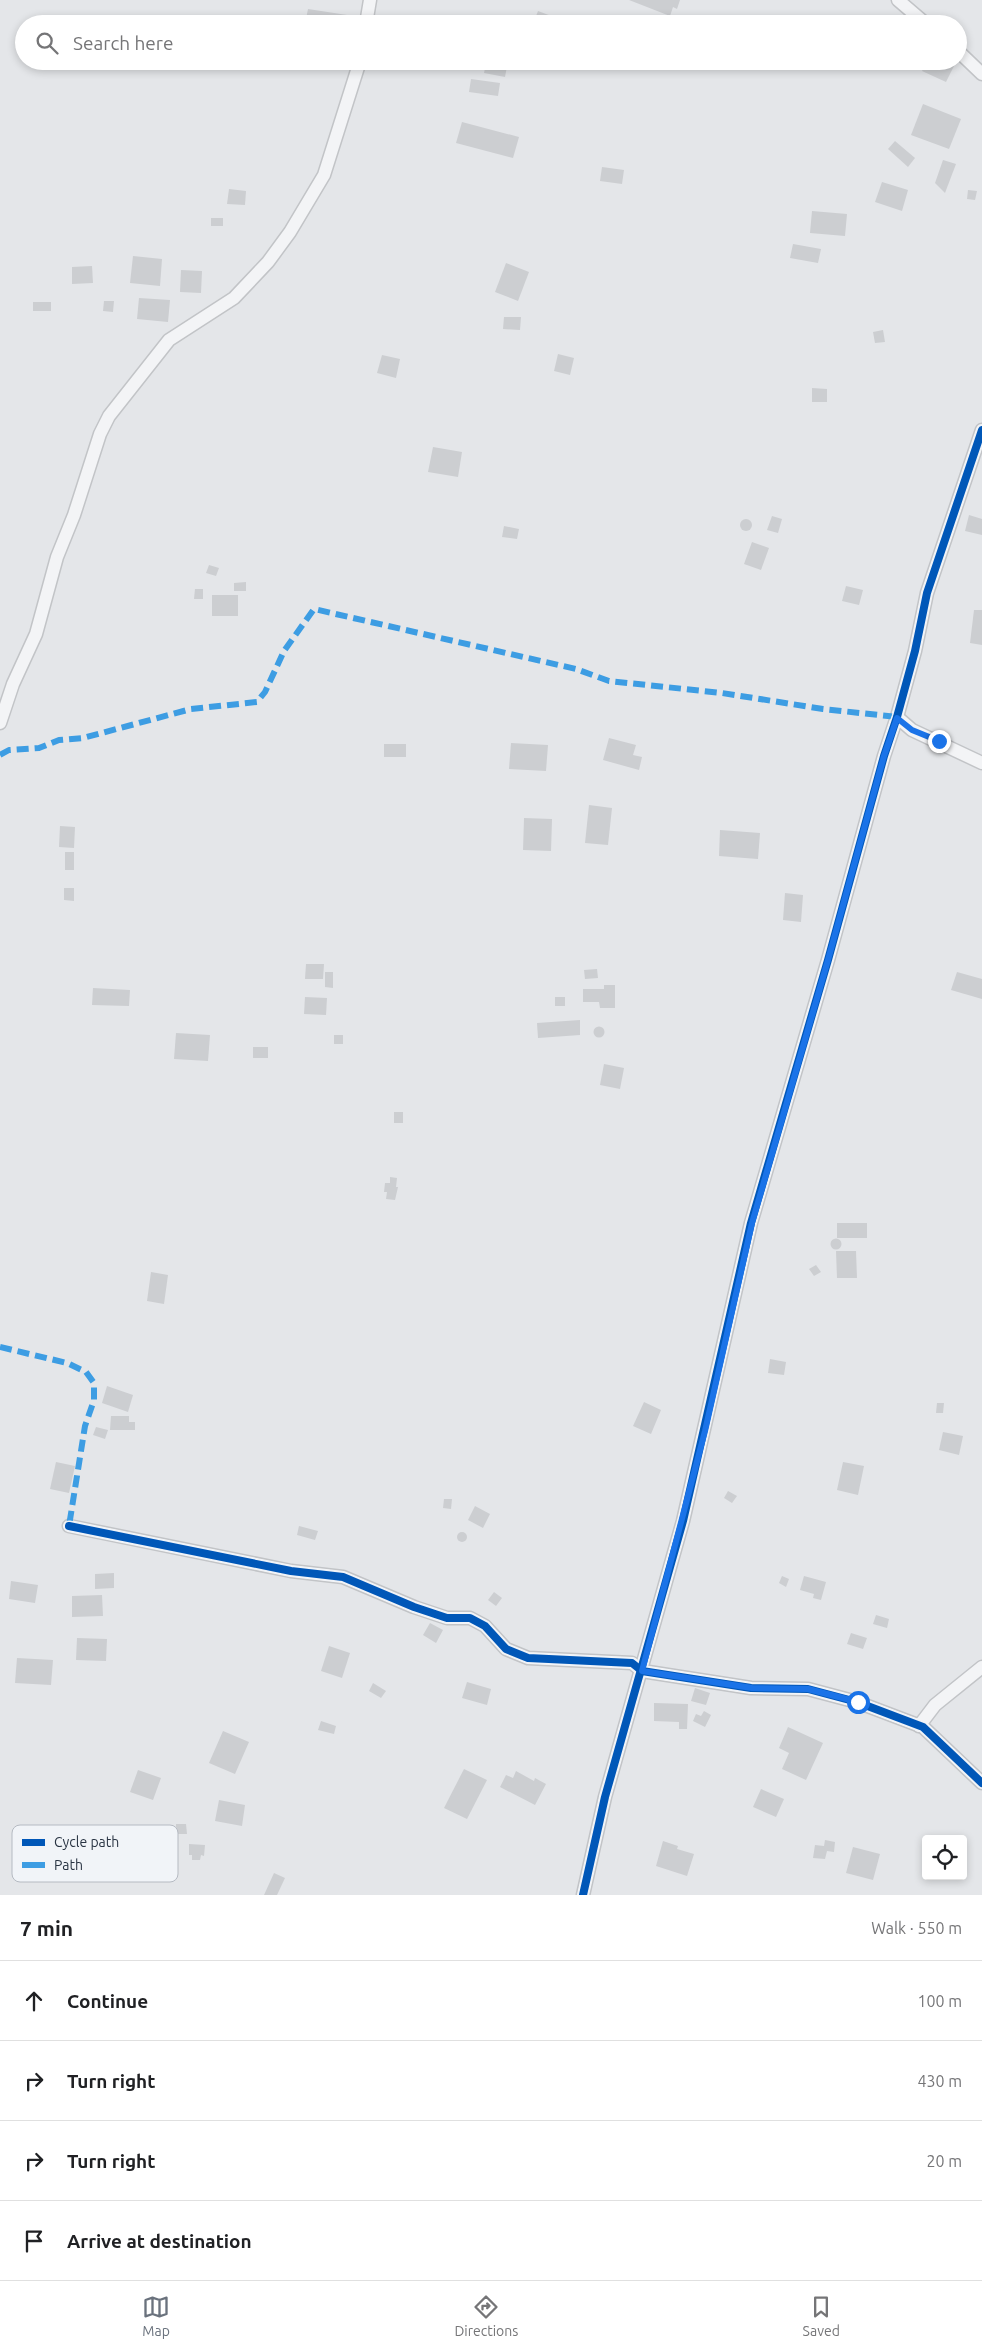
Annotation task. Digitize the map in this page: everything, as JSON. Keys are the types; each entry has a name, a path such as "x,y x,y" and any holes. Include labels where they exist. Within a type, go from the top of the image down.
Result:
{"street":[{"path":"368,15 370,0"},
{"path":"898,0 916,15"},
{"path":"967,60 982,74"},
{"path":"0,723 13,684 36,634 57,557 74,515 100,434 109,416 169,340 234,298 268,262 290,232 324,176 357,70"},
{"path":"583,1895 605,1797 642,1671 705,1431 752,1223 828,960 881,765 897,718 915,651 926,593 982,430"},
{"path":"897,718 912,730 982,763"},
{"path":"69,1526 291,1571 343,1577 414,1607 447,1618 470,1618 485,1626 506,1649 528,1658 632,1663 642,1671 752,1688 808,1689 858,1702 923,1727 982,1783"},
{"path":"919,1726 935,1705 982,1667"}],"building":[{"path":"629,0 680,0 677,9 673,7 670,15"},
{"path":"308,9 347,15 307,15"},
{"path":"538,11 549,15 536,15"},
{"path":"485,70 506,70 505,77 484,73"},
{"path":"922,70 952,70 946,82"},
{"path":"471,79 500,83 498,96 469,92"},
{"path":"923,104 961,119 949,149 911,135"},
{"path":"462,122 519,137 513,158 456,143"},
{"path":"895,141 915,158 908,167 888,149"},
{"path":"943,160 956,164 945,193 935,183"},
{"path":"602,167 624,170 622,184 600,181"},
{"path":"882,182 908,190 902,211 875,202"},
{"path":"229,189 246,191 245,205 227,204"},
{"path":"968,190 977,191 975,200 967,199"},
{"path":"812,211 847,214 845,236 810,233"},
{"path":"211,218 223,218 223,226 211,226"},
{"path":"793,244 821,249 818,263 790,258"},
{"path":"133,256 162,259 160,286 130,283"},
{"path":"506,263 529,272 518,301 495,292"},
{"path":"92,266 93,283 72,284 72,267"},
{"path":"181,270 202,271 201,293 180,292"},
{"path":"139,298 170,300 168,322 137,319"},
{"path":"104,301 114,301 113,312 103,311"},
{"path":"33,302 51,302 51,311 33,311"},
{"path":"504,317 521,317 520,330 503,329"},
{"path":"883,330 885,342 875,343 873,332"},
{"path":"558,354 574,358 570,375 554,371"},
{"path":"382,355 400,359 396,378 377,373"},
{"path":"812,388 827,389 827,402 812,402"},
{"path":"433,447 462,452 458,477 428,472"},
{"path":"969,515 982,519 982,535 965,531"},
{"path":"772,516 782,519 778,533 767,530"},
{"path":"744,519 748,519 752,525 748,531 744,531 740,527 740,523"},
{"path":"504,526 519,529 517,539 502,537"},
{"path":"752,542 769,548 761,570 744,564"},
{"path":"209,565 219,568 216,576 206,573"},
{"path":"246,582 246,591 234,591 234,583"},
{"path":"846,586 863,590 859,605 842,601"},
{"path":"195,589 203,589 203,599 194,599"},
{"path":"212,595 238,595 238,616 212,616"},
{"path":"974,610 982,610 982,645 970,643"},
{"path":"609,738 636,745 633,755 642,757 639,770 603,760"},
{"path":"511,743 548,745 546,771 509,769"},
{"path":"384,744 406,744 406,757 384,757"},
{"path":"589,805 612,808 608,845 585,843"},
{"path":"524,818 552,819 551,851 523,850"},
{"path":"60,826 75,827 74,848 59,847"},
{"path":"720,830 760,833 758,859 719,856"},
{"path":"65,852 74,852 74,870 65,870"},
{"path":"64,888 74,888 74,901 64,900"},
{"path":"785,893 803,895 801,922 783,920"},
{"path":"306,964 324,964 323,979 305,979"},
{"path":"597,969 598,978 585,979 584,970"},
{"path":"325,972 333,972 333,988 325,987"},
{"path":"957,972 982,979 982,999 951,990"},
{"path":"604,985 615,985 615,1008 600,1008 599,1002 583,1002 583,989 604,989"},
{"path":"93,988 130,990 129,1006 92,1005"},
{"path":"305,997 327,998 326,1015 304,1014"},
{"path":"555,997 565,997 565,1006 555,1006"},
{"path":"580,1020 580,1035 538,1038 537,1023"},
{"path":"597,1027 601,1027 604,1032 603,1036 597,1037 594,1034 594,1030"},
{"path":"176,1033 210,1035 208,1061 174,1059"},
{"path":"334,1035 343,1035 343,1044 334,1044"},
{"path":"253,1047 268,1047 268,1058 253,1058"},
{"path":"604,1064 624,1068 620,1089 600,1085"},
{"path":"394,1112 403,1112 403,1123 394,1123"},
{"path":"390,1177 397,1178 396,1187 398,1187 395,1200 386,1199 387,1192 384,1192 385,1183 390,1183"},
{"path":"837,1223 867,1223 867,1238 837,1238"},
{"path":"834,1239 838,1239 841,1244 840,1248 834,1249 831,1246 831,1242"},
{"path":"836,1251 856,1251 857,1278 837,1278"},
{"path":"816,1265 821,1272 814,1276 809,1269"},
{"path":"151,1272 168,1275 164,1304 147,1301"},
{"path":"770,1359 786,1362 784,1375 768,1373"},
{"path":"107,1386 133,1395 128,1412 102,1403"},
{"path":"644,1402 661,1410 651,1434 633,1426"},
{"path":"937,1403 944,1403 943,1413 936,1413"},
{"path":"111,1416 129,1416 129,1422 135,1422 135,1430 110,1430"},
{"path":"96,1427 108,1430 105,1439 93,1435"},
{"path":"943,1432 963,1436 959,1455 939,1450"},
{"path":"56,1462 75,1466 69,1493 50,1489"},
{"path":"843,1462 864,1466 858,1495 837,1490"},
{"path":"728,1491 737,1496 732,1503 724,1498"},
{"path":"444,1499 452,1499 451,1509 443,1508"},
{"path":"475,1506 490,1514 483,1528 468,1520"},
{"path":"299,1526 318,1531 315,1540 297,1535"},
{"path":"462,1532 467,1537 462,1542 457,1537"},
{"path":"114,1573 114,1588 95,1589 95,1574"},
{"path":"782,1576 789,1579 786,1587 779,1583"},
{"path":"804,1576 826,1582 821,1600 813,1598 814,1594 800,1590"},
{"path":"11,1581 38,1585 35,1603 9,1599"},
{"path":"494,1592 502,1598 496,1606 488,1600"},
{"path":"102,1595 103,1616 72,1617 72,1596"},
{"path":"876,1615 889,1619 887,1628 873,1624"},
{"path":"430,1623 443,1630 436,1643 423,1635"},
{"path":"851,1633 867,1638 863,1649 847,1644"},
{"path":"77,1638 107,1639 106,1661 76,1660"},
{"path":"329,1646 350,1653 342,1678 321,1671"},
{"path":"17,1658 53,1660 51,1685 15,1683"},
{"path":"467,1682 491,1689 487,1705 462,1698"},
{"path":"373,1683 386,1691 381,1698 369,1691"},
{"path":"695,1688 710,1693 706,1705 691,1701"},
{"path":"654,1703 688,1704 687,1729 679,1729 679,1722 654,1721"},
{"path":"704,1711 711,1715 705,1727 693,1721 696,1714 701,1716"},
{"path":"321,1721 336,1726 334,1734 318,1730"},
{"path":"788,1727 823,1743 806,1780 782,1769 789,1753 779,1748"},
{"path":"223,1731 249,1742 235,1774 209,1763"},
{"path":"464,1769 487,1780 467,1819 444,1808"},
{"path":"138,1770 161,1778 153,1800 130,1792"},
{"path":"516,1771 534,1781 535,1778 546,1784 535,1805 500,1787 506,1775 513,1778"},
{"path":"761,1789 784,1799 776,1817 753,1807"},
{"path":"219,1800 245,1805 242,1826 215,1821"},
{"path":"186,1824 187,1834 178,1834 178,1825 176,1825"},
{"path":"825,1840 835,1842 834,1852 827,1851 825,1859 813,1858 815,1845 824,1846"},
{"path":"663,1841 678,1846 677,1849 694,1854 687,1876 656,1866"},
{"path":"189,1844 205,1845 204,1856 201,1855 200,1860 192,1860 192,1855 189,1855"},
{"path":"853,1847 880,1854 873,1880 846,1873"},
{"path":"274,1873 285,1878 277,1895 264,1895"}],"marked path":[{"path":"0,755 9,750 39,748 59,740 83,738 191,709 257,702 265,692 284,651 314,609 576,669 609,681 722,693 823,709 897,717"},
{"path":"0,1347 67,1363 86,1372 94,1383 94,1400 85,1426 69,1526"}],"cycle path":[{"path":"583,1895 605,1797 683,1521 751,1223 828,960 884,756 897,717 915,651 927,593 982,430"},
{"path":"69,1526 291,1571 343,1577 414,1607 447,1618 470,1618 485,1626 506,1649 528,1658 632,1663 642,1671 751,1688 808,1689 857,1702 923,1727 982,1783"}],"route":[{"path":"858,1702 808,1689 752,1688 642,1671 705,1431 752,1223 828,960 854,859 897,718 912,730 939,741"}]}
